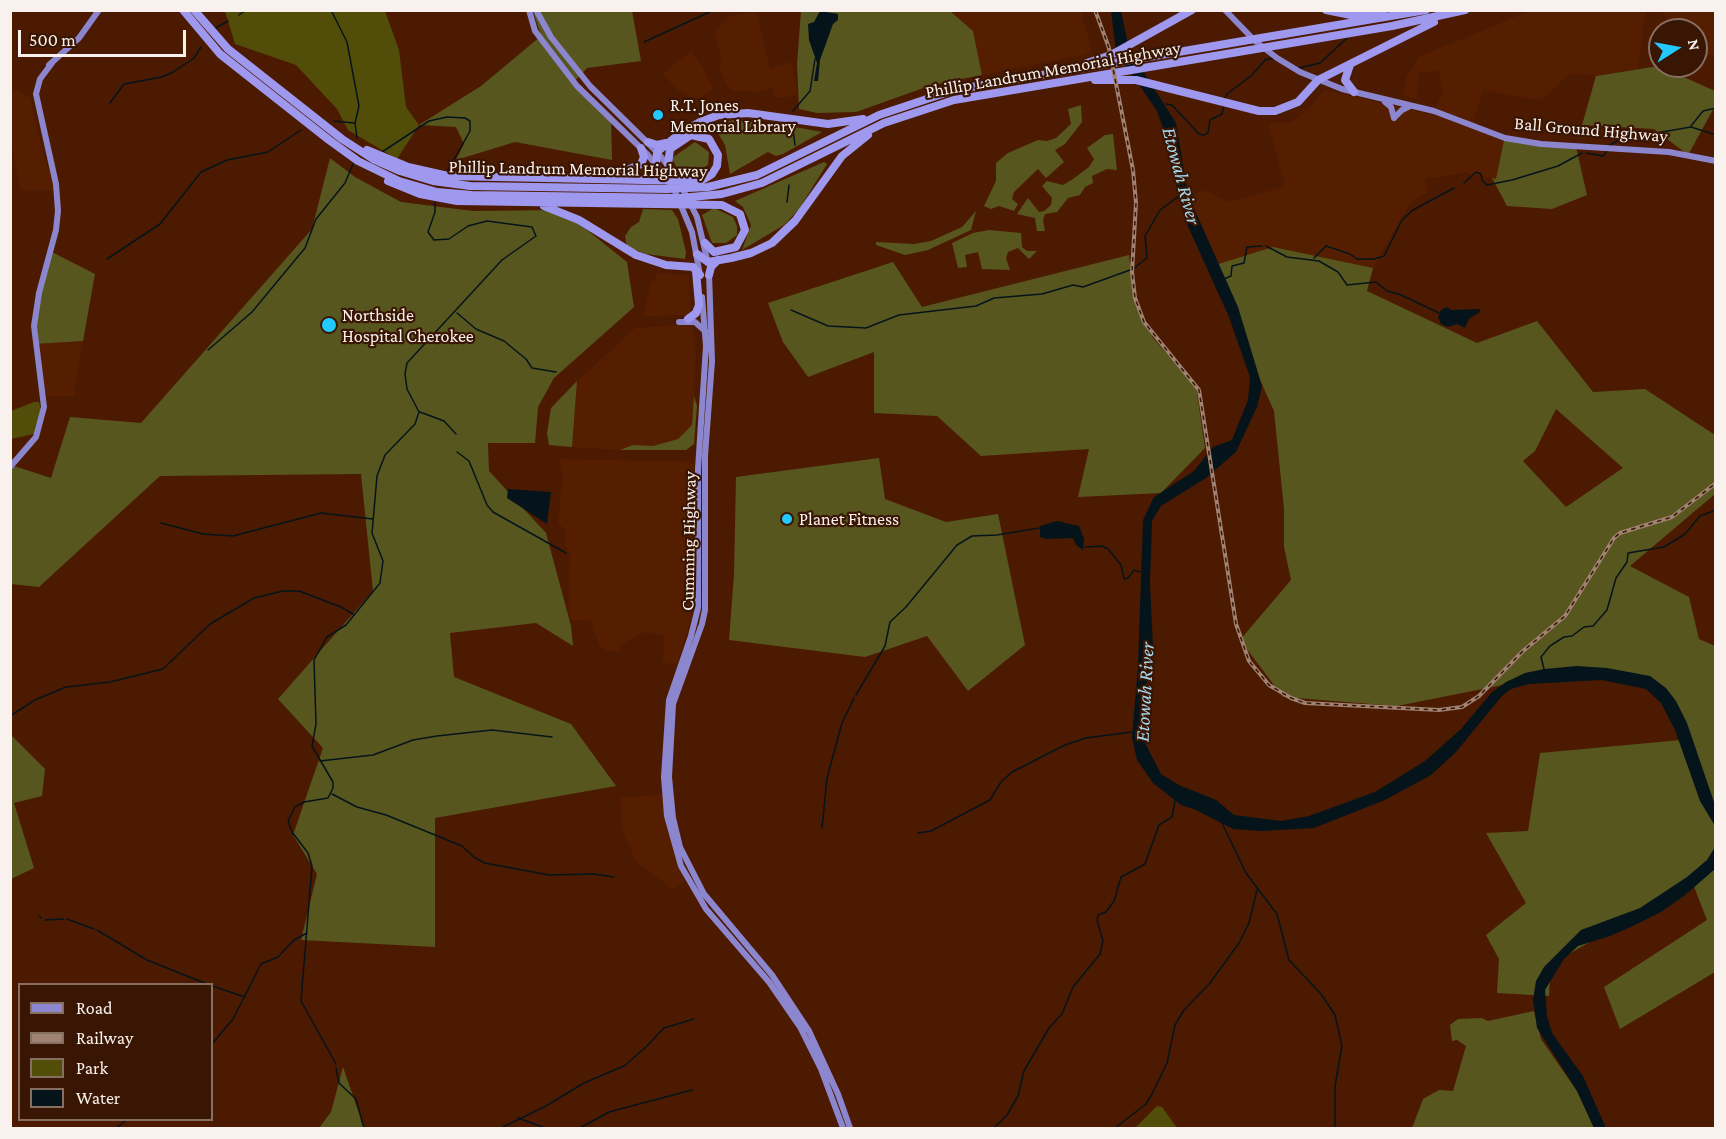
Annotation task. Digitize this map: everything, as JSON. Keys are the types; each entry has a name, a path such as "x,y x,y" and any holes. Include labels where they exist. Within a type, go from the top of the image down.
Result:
{"highway":[{"name":"Phillip Landrum Memorial Highway","path":"183,10 220,54 342,150 388,176 449,194 697,197 730,192 773,179 884,123 933,105 1052,83 1173,53 1425,11"},
{"name":"Phillip Landrum Memorial Highway","path":"194,10 228,49 316,118 373,159 400,171 433,181 480,187 667,189 708,187 757,176 879,115 941,93 1001,81 1174,62 1392,26 1465,10"},
{"path":"1104,69 1192,10"},
{"path":"1326,10 1357,15 1425,11"},
{"path":"1104,69 1136,80 1262,111 1275,111 1295,104 1318,83 1421,28 1472,10"},
{"path":"1351,65 1346,70 1345,80 1354,92"},
{"path":"697,254 708,262 752,253 777,239 795,222 833,167 852,147 875,132 933,105"},
{"path":"656,164 657,152 670,141 700,122 729,113 748,113 828,124 879,115"},
{"path":"316,118 376,155 425,172 455,176 698,181 714,172 718,155 709,139 691,135 669,150 668,165"},
{"path":"648,142 657,145 670,141"},
{"path":"594,178 615,176 632,170 643,160 641,148"},
{"path":"342,150 377,176 420,194 457,201 722,205 740,214 745,230 736,247 714,252 705,243"},
{"path":"522,203 561,211 636,255 657,263 691,267 696,272 699,305 692,318"},
{"path":"709,275 712,265 718,260"},
{"path":"678,266 693,267 700,275"}],"main road":[{"path":"10,466 36,437 43,416 44,397 34,327 39,293 57,224 58,204 36,97 39,82 52,63 79,38 99,10"},
{"name":"Cumming Highway","path":"529,10 535,31 577,86 641,148 664,174 685,212 697,254 705,331 704,388 698,469 698,608 669,700 667,777 669,825 681,866 706,909 776,991 808,1041 847,1128"},
{"name":"Cumming Highway","path":"536,10 551,38 590,86 648,142 675,174 685,189 705,243 709,275 712,361 705,456 705,610 673,704 667,777 673,818 690,870 716,911 772,975 805,1024 833,1083 847,1128"},
{"name":"Ball Ground Highway","path":"1219,10 1274,59 1318,83 1354,96 1397,102"},
{"path":"1225,10 1240,30"},
{"name":"Ball Ground Highway","path":"1318,83 1434,111 1491,134 1518,141 1669,152 1716,160"},
{"path":"1385,102 1391,107 1394,118 1403,109 1413,106"},
{"path":"692,318 703,304"},
{"path":"679,322 695,322 705,331"},
{"path":"776,991 783,995 801,1023 805,1024"},
{"path":"808,1041 833,1083"}],"shaded area":[{"path":"533,11 632,11 641,61 587,68 574,82 611,118 612,160 515,142 456,160 464,144 456,127 419,125 481,86 541,36"},
{"path":"801,11 950,11 973,31 982,75 932,85 856,112 817,113 799,109 797,64"},
{"path":"950,11 1081,11 1092,51 1084,55 982,75 973,31"},
{"path":"1529,11 1646,11 1637,69 1596,76 1571,73 1541,100 1483,90 1472,127 1504,140 1496,179 1464,173 1425,179 1428,192 1411,201 1373,268 1273,247 1215,265 1187,200 1203,190 1230,202 1285,186 1268,123 1291,122 1311,106 1324,90 1433,115 1443,90 1438,70 1419,73 1416,100 1404,95 1405,80 1419,57"},
{"path":"1656,11 1715,11 1715,53 1708,57 1708,18 1667,18 1663,13"},
{"path":"753,12 757,14 770,69 792,62 797,95 774,97 773,88 757,92 733,90 727,86 719,69 722,63 715,31 727,17"},
{"path":"691,51 704,69 713,88 701,97 692,98 676,89 663,73"},
{"path":"1648,68 1648,78 1686,78 1715,91 1715,106 1688,155 1654,129 1582,125 1596,76"},
{"path":"10,91 20,91 30,98 42,150 56,190 20,190 11,139"},
{"path":"1081,105 1082,122 1065,144 1055,150 1064,162 1046,178 1038,169 1014,192 1012,199 1018,204 1014,211 999,206 991,209 984,206 996,181 996,163 1008,153 1038,140 1047,141 1056,138 1071,124 1068,109"},
{"path":"734,120 822,132 783,154 776,156 768,152 730,174 725,145 713,125"},
{"path":"1113,134 1117,170 1107,169 1092,176 1093,183 1085,187 1080,195 1068,198 1057,212 1045,214 1043,220 1045,231 1037,231 1035,218 1017,214 1028,198 1039,212 1044,211 1051,205 1052,198 1042,186 1047,181 1063,185 1073,179 1089,167 1094,159 1087,148 1105,135"},
{"path":"1504,140 1576,147 1587,195 1552,209 1507,206 1492,178 1496,179"},
{"path":"695,142 709,152 708,165 699,170 679,172 672,158"},
{"path":"330,158 355,177 401,202 473,211 562,210 627,262 634,307 554,378 538,407 535,443 488,443 489,471 546,533 571,626 573,646 536,623 450,633 454,677 571,724 616,786 435,818 435,947 301,940 317,874 293,835 323,748 278,699 373,591 361,474 160,476 39,587 11,584 11,469 14,466 51,478 70,417 141,423 312,229"},
{"path":"824,162 827,164 799,209 784,225 742,250 751,225 743,207 735,201"},
{"path":"714,208 733,217 737,226 737,235 726,243 712,243 702,215"},
{"path":"643,209 672,210 678,219 686,252 685,259 646,254 627,247 625,236 631,227 639,222"},
{"path":"976,211 971,230 928,250 905,255 876,245 876,242 914,244 931,241 962,227"},
{"path":"989,230 1021,233 1022,247 1027,251 1037,251 1029,259 1018,248 1008,252 1006,258 1010,270 982,269 978,252 965,255 967,267 958,268 952,243 973,233"},
{"path":"1273,247 1373,268 1367,291 1477,343 1537,321 1593,392 1645,389 1715,435 1715,494 1630,566 1689,597 1699,639 1715,646 1715,972 1620,1029 1604,987 1707,920 1693,884 1551,964 1549,996 1497,993 1499,959 1486,935 1526,903 1486,833 1528,831 1540,753 1681,740 1655,682 1543,677 1397,706 1283,697 1240,640 1291,580 1284,547 1284,509 1274,411 1247,351 1215,265","holes":["1556,409 1623,468 1566,507 1523,461 1535,451"]},
{"path":"52,252 95,274 83,341 35,344 32,329"},
{"path":"1129,255 1134,294 1153,338 1196,386 1205,448 1161,493 1078,497 1089,449 981,456 937,416 874,413 874,352 808,377 783,342 768,303 893,262 922,307"},
{"path":"659,273 686,275 689,278 691,315 644,316 650,284"},
{"path":"693,324 696,356 692,425 678,439 653,446 633,445 620,450 572,447 577,381 635,328"},
{"path":"83,341 74,396 46,396 35,344"},
{"path":"577,381 572,447 549,445 547,433 551,408"},
{"path":"694,396 697,406 694,444 686,450 620,450 633,445 653,446 678,439 692,425"},
{"path":"879,458 885,499 946,522 998,514 1025,645 968,691 927,636 865,657 729,640 734,575 736,477"},
{"path":"560,459 691,462 694,466 691,618 677,664 663,663 664,635 645,632 619,646 619,651 608,651 600,647 591,621 572,620 569,616 570,554 565,544 565,529 558,524 563,474"},
{"path":"10,734 45,769 42,796 14,803 34,868 11,879"},
{"path":"669,794 677,861 685,880 673,889 635,861 622,827 620,798"},
{"path":"1534,1011 1541,1039 1577,1091 1594,1128 1412,1128 1423,1099 1439,1090 1453,1091 1466,1046 1457,1040 1452,1041 1450,1025 1458,1019 1482,1018 1488,1021"},
{"path":"343,1067 364,1128 319,1128 331,1112"}],"green space":[{"path":"225,11 385,11 399,50 406,107 419,125 397,159 348,130 337,109 296,65 235,44"},
{"path":"39,402 41,410 34,434 11,439 11,411"},
{"path":"1157,1106 1162,1107 1177,1128 1135,1128"}],"water":[{"path":"820,11 838,14 838,20 833,24 820,60 818,81 814,81 817,63 809,40 808,24 814,22"},
{"name":"Etowah River","path":"1111,11 1121,11 1129,49 1176,123 1188,195 1238,307 1262,386 1257,407 1236,452 1206,478 1161,506 1152,521 1150,583 1153,647 1142,710 1144,741 1161,774 1179,785 1216,800 1234,815 1281,821 1309,816 1375,792 1425,761 1461,729 1492,692 1506,682 1525,673 1544,669 1577,666 1607,668 1650,676 1666,688 1676,701 1687,723 1715,805 1715,826 1700,801 1675,730 1661,703 1646,689 1601,680 1529,684 1511,689 1502,696 1456,752 1431,775 1385,800 1314,828 1262,831 1233,829 1181,805 1153,783 1137,760 1132,737 1138,666 1143,520 1154,497 1194,471 1213,447 1232,440 1248,400 1250,377 1229,317 1186,222 1176,185 1171,151 1157,111 1116,51"},
{"path":"1447,307 1451,310 1480,309 1480,312 1469,319 1465,328 1457,324 1448,327 1441,324 1438,317 1441,310"},
{"path":"508,489 551,492 547,524 507,498"},
{"path":"1057,521 1079,526 1084,539 1083,550 1076,545 1073,538 1046,539 1040,537 1040,526"},
{"path":"1715,847 1715,869 1684,896 1661,912 1635,925 1578,946 1564,959 1545,990 1547,1016 1552,1033 1583,1076 1606,1128 1594,1128 1577,1091 1537,1028 1533,1000 1536,981 1544,967 1581,930 1640,908 1687,877 1707,860"}],"waterway":[{"path":"239,15 246,10"},
{"path":"331,10 347,42 359,106 355,123 357,138"},
{"path":"644,42 714,10"},
{"path":"214,29 228,21"},
{"path":"1299,68 1320,63 1347,38"},
{"path":"110,103 124,84 162,77 173,72 194,58 201,47"},
{"path":"1224,100 1227,94 1252,75 1265,60 1274,58"},
{"path":"793,111 810,91 815,59"},
{"path":"1166,104 1172,105 1199,134 1204,135 1208,133 1210,120 1222,114 1224,105"},
{"path":"1691,126 1703,111 1716,108"},
{"path":"382,152 429,121 447,117 465,118 470,121 470,131 447,172"},
{"path":"334,121 354,123"},
{"path":"1608,146 1621,139 1691,127 1716,135"},
{"path":"107,259 160,224 201,172 227,160 268,152 301,130"},
{"path":"793,130 795,145"},
{"path":"1586,153 1603,156 1608,150"},
{"path":"1464,183 1476,172 1481,174 1482,180 1487,185 1512,180 1558,166 1582,153"},
{"path":"208,350 252,312 305,248 316,219 345,183 353,164"},
{"path":"787,202 789,185"},
{"path":"1314,258 1326,246 1350,254 1357,259 1374,259 1384,256 1402,220 1413,210 1454,188"},
{"path":"1133,269 1147,258 1145,236 1160,210 1179,196"},
{"path":"336,1064 301,1001 312,866 308,853 292,832 288,821 295,807 304,802 328,798 333,788 333,782 312,746 316,724 314,660 327,637 346,625 380,583 383,561 372,533 377,476 385,455 415,424 419,412 407,389 405,374 407,363 502,260 536,236 532,227 487,221 468,226 449,239 434,240 428,232 435,212 435,202"},
{"path":"1224,279 1231,276 1232,266 1244,263 1247,247 1262,246"},
{"path":"1266,246 1287,257 1319,261 1338,272 1347,285 1376,282 1387,291 1399,294 1439,313"},
{"path":"791,310 828,326 866,328 899,315 976,306 994,298 1042,294 1073,285 1083,287 1130,270"},
{"path":"457,313 476,329 504,341 526,359 532,368 556,372"},
{"path":"420,412 444,421 456,434"},
{"path":"457,452 469,461 487,505 493,512 566,553"},
{"path":"1544,669 1541,657 1550,646 1564,637 1572,636 1584,627 1593,626 1607,610 1616,578 1627,562 1628,553 1664,547 1685,534 1700,516 1716,510"},
{"path":"161,523 203,534 233,536 321,513 373,519"},
{"path":"856,695 885,646 890,622 906,607 957,545 972,536 997,535 1039,528"},
{"path":"1085,547 1102,546 1108,549 1121,565 1124,579 1128,578 1134,570 1140,572"},
{"path":"10,716 35,700 66,687 110,682 163,669 210,624 254,598 283,591 299,591 353,614"},
{"path":"822,828 827,778 842,723 854,698"},
{"path":"320,761 373,755 413,740 492,730 552,737"},
{"path":"918,833 931,831 990,800 1001,782 1012,772 1065,745 1086,738 1132,732"},
{"path":"332,794 357,807 386,815 462,846 475,858 485,863 549,875 594,874 614,877"},
{"path":"994,1128 1007,1115 1018,1096 1024,1071 1049,1028 1062,1014 1073,987 1100,954 1103,941 1097,920 1098,915 1106,912 1114,901 1121,877 1145,864 1159,825 1172,817 1175,801"},
{"path":"1222,823 1246,873 1277,914 1289,960 1321,994 1335,1015 1342,1046 1335,1086 1335,1128"},
{"path":"1115,1128 1146,1104 1152,1094 1167,1063 1175,1025 1184,1010 1210,983 1239,943 1249,923 1257,890"},
{"path":"45,920 63,919"},
{"path":"67,919 94,929"},
{"path":"97,930 147,960 204,983"},
{"path":"213,1043 233,1019 261,964 278,957 294,940 307,933"},
{"path":"213,986 245,997"},
{"path":"501,1128 546,1106 584,1083 624,1066 664,1028 694,1019"},
{"path":"336,1068 339,1083 356,1099 364,1128"},
{"path":"580,1128 609,1112 692,1090"},
{"path":"518,1118 545,1128"},
{"path":"117,1128 125,1121"},
{"path":"440,1128 452,1128"}],"railway":[{"path":"1095,10 1109,48 1133,170 1136,203 1132,272 1135,298 1144,322 1199,390 1236,624 1249,661 1269,685 1305,703 1439,710 1462,707 1479,696 1523,651 1565,616 1614,538 1620,533 1672,517 1716,483"}],"place":[{"name":"R.T. Jones Memorial Library","path":"658,115"},
{"name":"Northside Hospital Cherokee","path":"329,325"},
{"name":"Planet Fitness","path":"787,519"}]}
